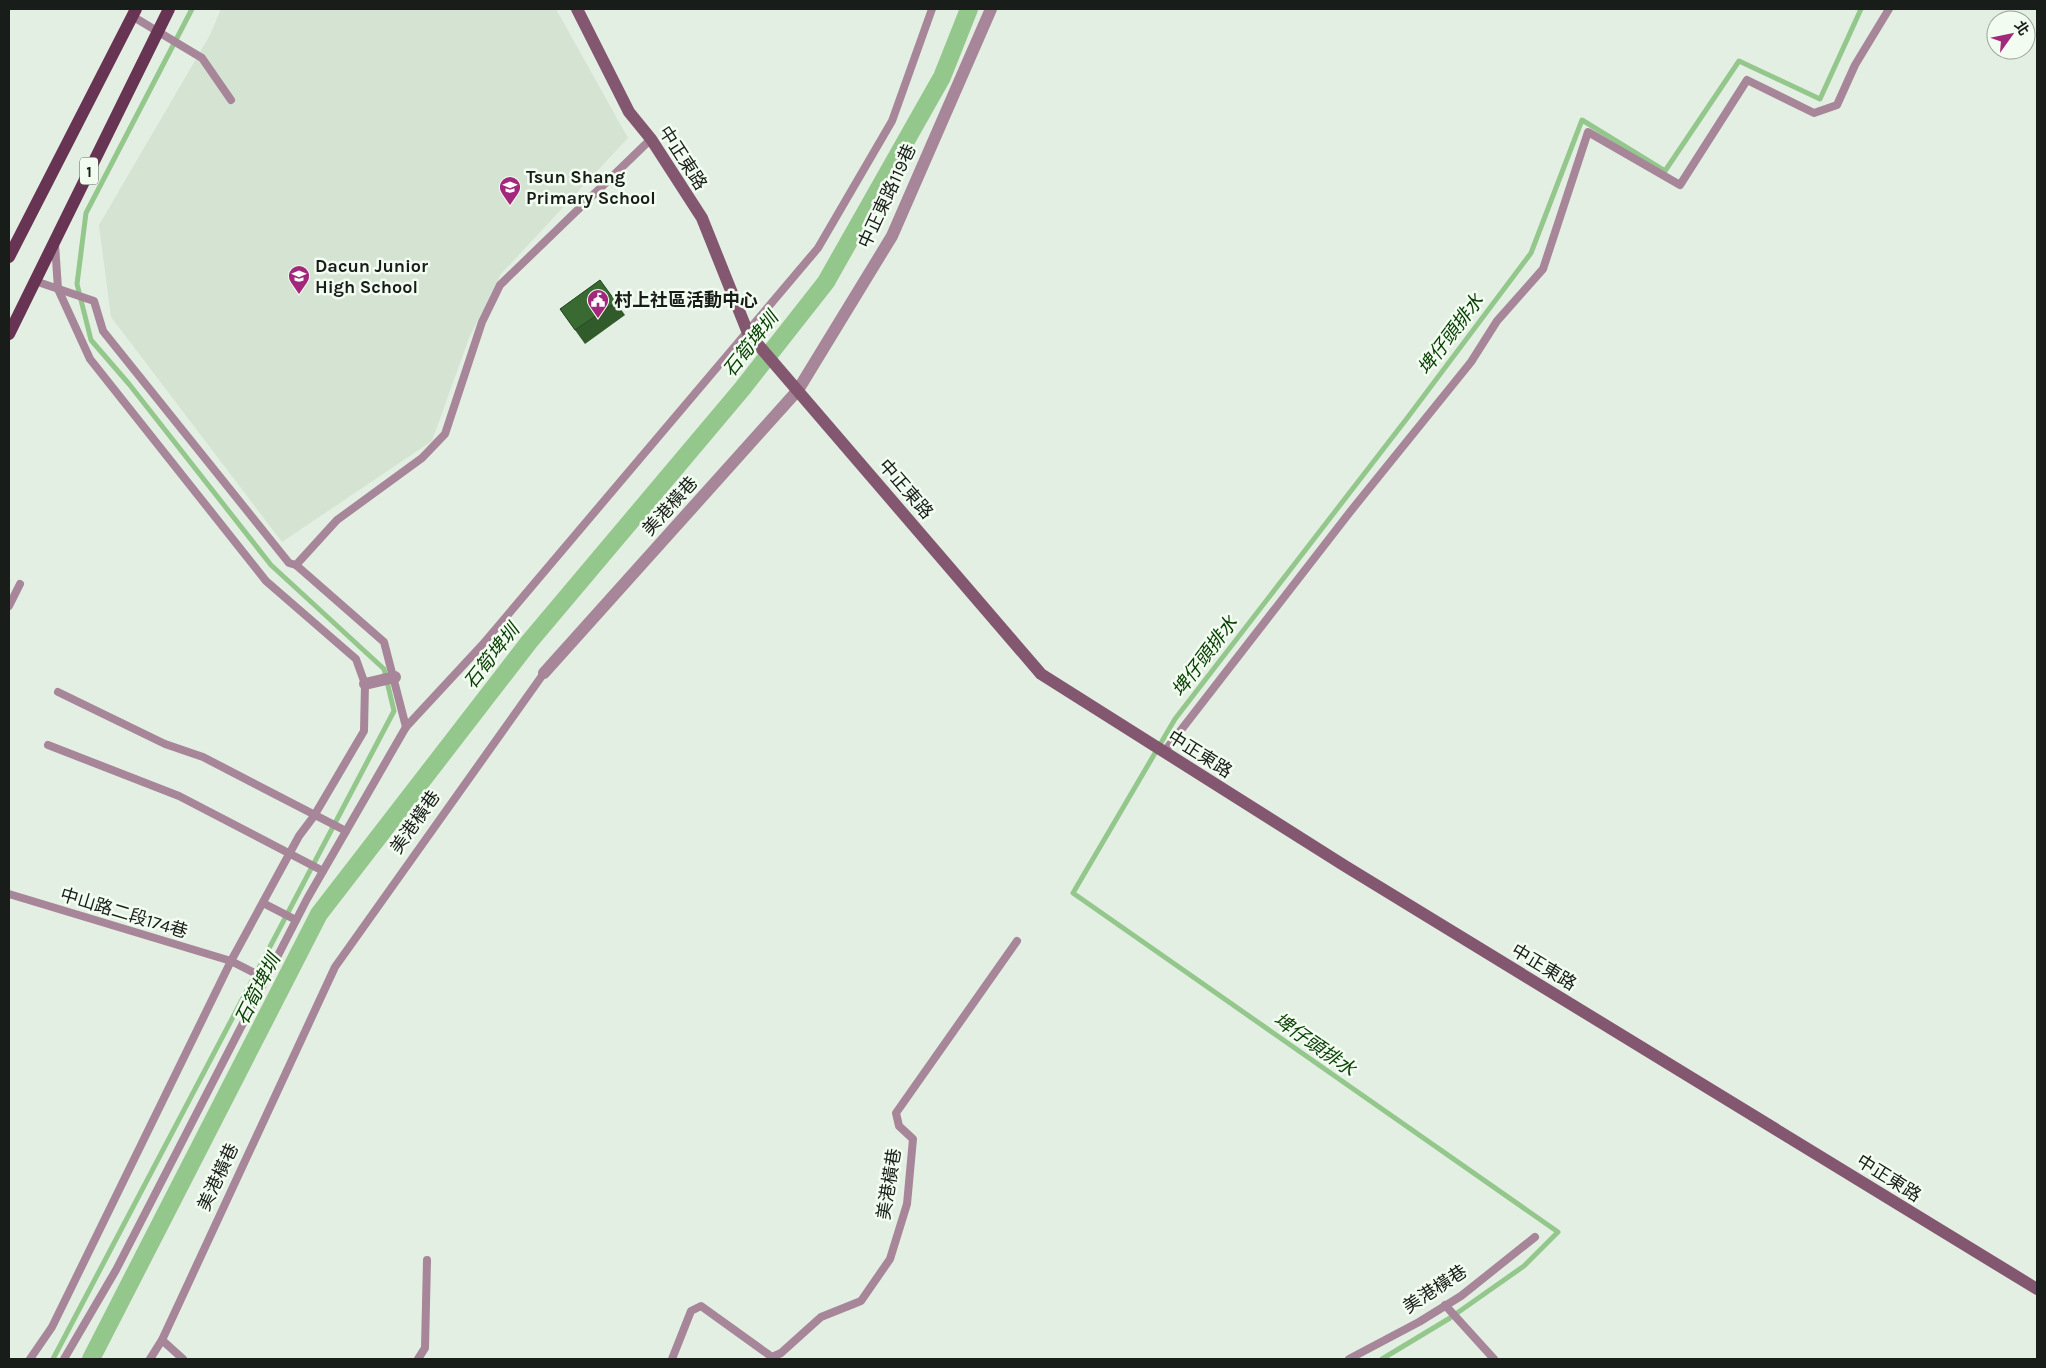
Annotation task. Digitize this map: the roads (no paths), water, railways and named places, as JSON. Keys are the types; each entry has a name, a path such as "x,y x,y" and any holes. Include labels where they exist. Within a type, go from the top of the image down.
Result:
{"main road":[{"name":"1","path":"9,334 169,9"},
{"name":"中正東路","path":"577,9 629,112 651,138 702,218 748,333 1041,674 1345,866 2037,1289"},
{"name":"1","path":"9,257 12,242 134,12"}],"street":[{"name":"中正東路119巷","path":"798,390 892,236 991,9"},
{"name":"美港橫巷","path":"544,673 798,390"},
{"path":"365,684 395,676"}],"lane":[{"path":"64,1359 116,1270 323,870 406,727 483,644 818,248 892,121 932,9"},
{"path":"1164,752 1350,512 1471,362 1497,321 1542,269 1588,132 1680,185 1747,80 1814,113 1837,105 1855,65 1889,9"},
{"path":"134,12 202,58 231,100"},
{"path":"296,565 337,520 422,458 445,434 482,322 500,285 651,138"},
{"path":"30,1359 52,1327 231,961 290,852 314,816 364,731 365,684 356,659 266,581 90,359 58,289 55,240"},
{"path":"35,280 94,301 103,331 289,563 296,565 384,642 395,676 406,727"},
{"path":"9,606 20,584"},
{"name":"美港橫巷","path":"150,1359 162,1340 335,967 544,673"},
{"path":"58,692 165,744 203,758 346,831"},
{"path":"48,745 179,796 323,870"},
{"name":"中山路二段174巷","path":"9,894 231,961 266,979"},
{"path":"263,903 296,920"},
{"name":"美港橫巷","path":"672,1359 692,1311 701,1306 772,1357 781,1353 821,1317 861,1301 890,1259 907,1204 914,1139 899,1126 896,1113 1017,941"},
{"name":"美港橫巷","path":"1349,1359 1419,1322 1445,1305 1535,1237"},
{"path":"418,1359 424,1348 427,1260"},
{"path":"1445,1305 1494,1359"},
{"path":"162,1340 183,1359"}],"waterway":[{"path":"53,1359 394,711 384,669 271,565 129,384 91,340 77,284 86,213 192,9"},
{"name":"石筍埤圳","path":"91,1359 319,914 529,642 742,389 826,282 942,77 969,9"},
{"name":"埤仔頭排水","path":"1382,1359 1450,1318 1524,1266 1558,1232 1073,893 1175,719 1408,417 1531,253 1582,120 1665,171 1739,61 1820,99 1861,9"}],"place":[{"name":"Tsun Shang Primary School","path":"510,206"},
{"name":"Dacun Junior High School","path":"299,295"},
{"name":"村上社區活動中心","path":"598,319"}]}
